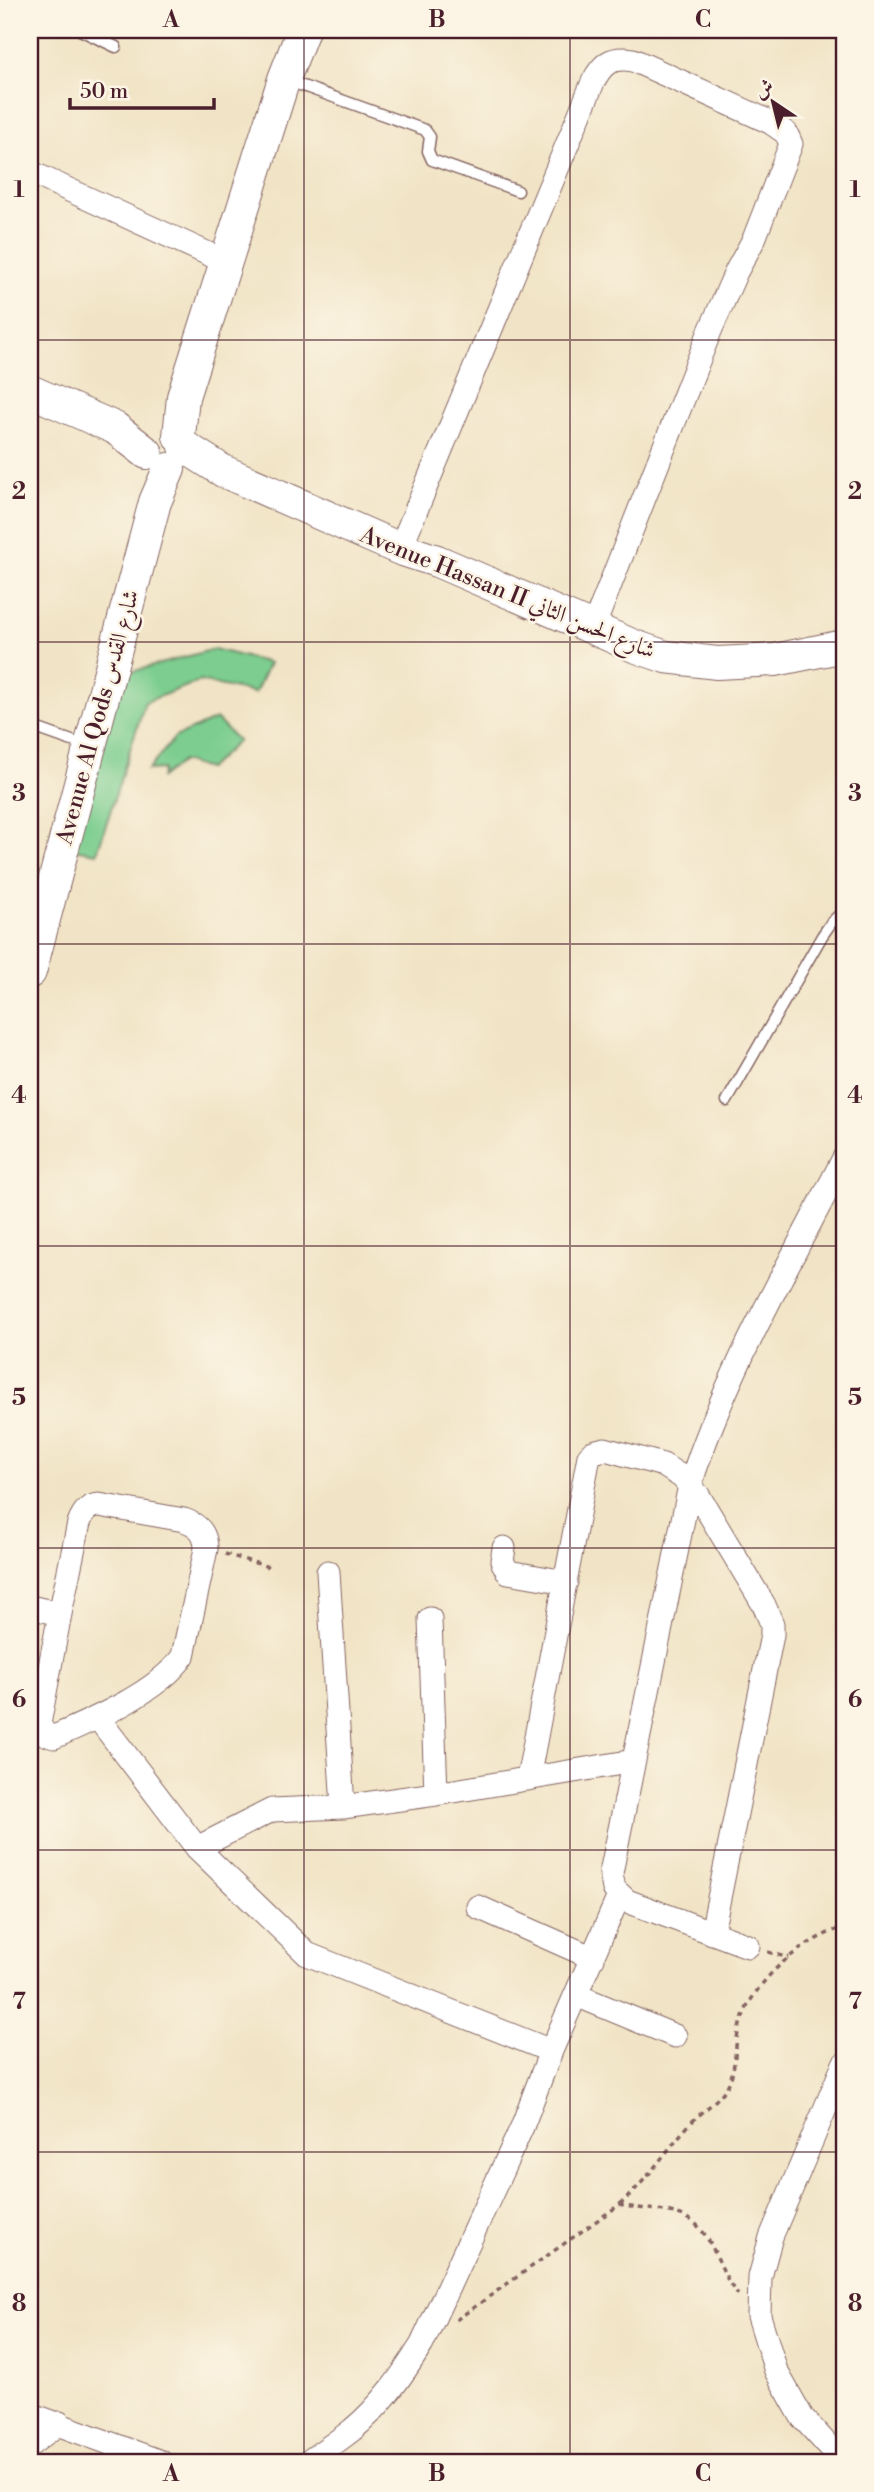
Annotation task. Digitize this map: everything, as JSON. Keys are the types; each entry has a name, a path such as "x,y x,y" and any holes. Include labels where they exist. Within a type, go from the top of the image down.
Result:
{"street":[{"name":"Avenue Al Qods شارع القدس","path":"30,972 155,502 166,450 284,79 303,30"},
{"path":"400,549 593,82 602,66 612,60 632,60 770,122 786,133 791,144 754,239 710,331 593,628"},
{"path":"30,172 226,262"},
{"name":"Avenue Hassan II شارع الحسن الثاني","path":"30,391 166,450 223,471 400,549 437,561 654,653 700,662 775,660 844,646"},
{"path":"748,1946 626,1901 611,1881 611,1873 690,1485 707,1433 752,1335 844,1158"},
{"path":"528,1779 586,1462 593,1452 605,1449 663,1465 690,1485 764,1605 772,1624 712,1933"},
{"path":"99,1505 192,1522 204,1534 206,1549 183,1656 175,1668 98,1718 54,1737 45,1734 39,1724 60,1614 79,1523 90,1507 99,1505"},
{"path":"504,1548 502,1561 508,1572 566,1582"},
{"path":"328,1572 343,1807"},
{"path":"30,1607 60,1614"},
{"path":"430,1619 436,1794"},
{"path":"98,1718 197,1848 307,1954 551,2051"},
{"path":"197,1848 272,1810 343,1807 634,1761"},
{"path":"308,2462 354,2429 382,2401 422,2344 522,2127 551,2051 620,1896"},
{"path":"478,1907 593,1958"},
{"path":"576,1995 675,2036"},
{"path":"843,2462 802,2417 776,2371 760,2316 760,2277 771,2237 844,2064"},
{"path":"30,2414 161,2462"},
{"path":"30,2445 59,2423"}],"lane":[{"path":"80,30 116,47"},
{"path":"284,79 425,130 430,137 428,151 432,160 518,191"},
{"path":"30,726 89,747"},
{"path":"727,1101 822,936 844,910"}],"path":[{"path":"206,1549 270,1567"},
{"path":"455,2321 619,2204 653,2171 691,2123 726,2088 733,2071 738,2030 746,2008 759,1989 789,1958 811,1942 844,1927"},
{"path":"619,2204 681,2214 692,2221 702,2230 734,2290 760,2316"}],"green space":[{"path":"214,649 269,663 255,693 200,681 145,702 97,853 62,847 120,675"},
{"path":"216,719 238,741 208,769 182,761 161,778 163,769 148,770 175,737"}]}
